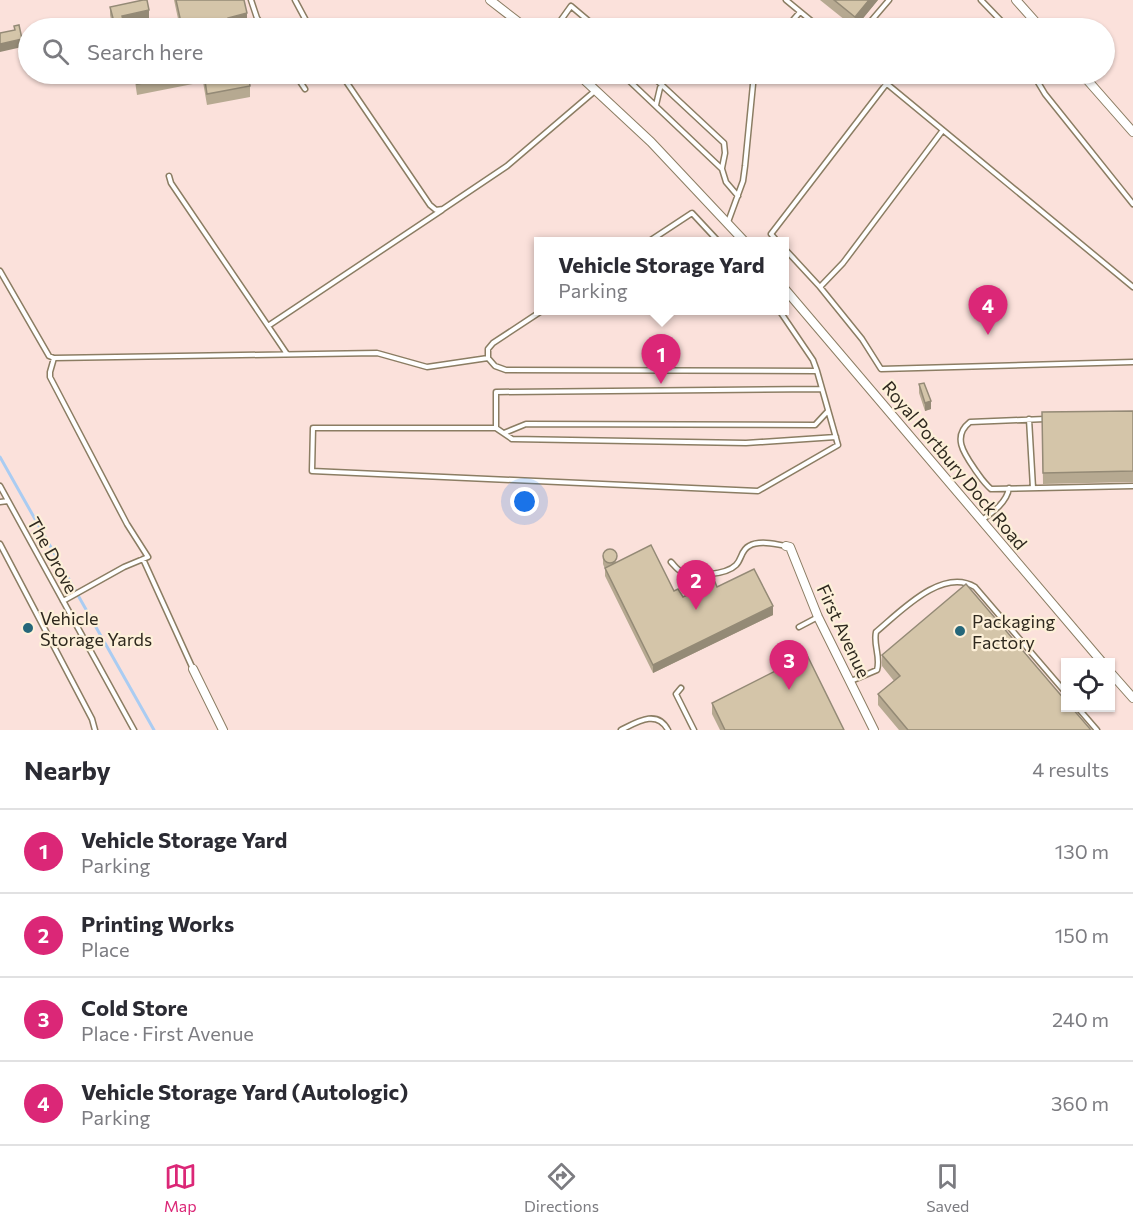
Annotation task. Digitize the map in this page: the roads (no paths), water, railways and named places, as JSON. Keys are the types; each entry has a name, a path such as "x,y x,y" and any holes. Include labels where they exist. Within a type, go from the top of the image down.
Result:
{"street":[{"path":"490,0 513,18"},
{"path":"1016,0 1032,18"},
{"path":"590,84 651,142 741,237"},
{"path":"1091,84 1133,132"},
{"name":"Royal Portbury Dock Road","path":"789,294 1098,658"},
{"name":"First Avenue","path":"786,546 790,547 818,616 874,730"},
{"path":"193,669 223,730"},
{"path":"1115,678 1133,698"}],"lane":[{"path":"251,0 257,18"},
{"path":"295,0 305,18"},
{"path":"786,0 808,18"},
{"path":"874,18 889,0"},
{"path":"981,0 998,18"},
{"path":"562,18 571,6 585,18"},
{"path":"795,18 800,12"},
{"path":"302,84 305,89"},
{"path":"348,84 430,205 436,210 443,209"},
{"path":"633,84 722,169"},
{"path":"656,105 662,84 724,143 722,169 726,182 738,196"},
{"path":"728,222 743,181 753,84"},
{"path":"774,237 771,234 886,84"},
{"path":"888,84 1133,287"},
{"path":"1039,84 1133,204"},
{"path":"268,326 507,166 596,89"},
{"path":"820,287 843,263 943,130"},
{"path":"169,176 171,183 287,354"},
{"path":"656,237 692,213 714,237"},
{"path":"789,253 862,339 880,369 1133,362"},
{"path":"0,271 49,356 54,358 377,353 428,367 488,358"},
{"path":"535,315 493,343 488,349 488,358 495,366 506,370 818,371"},
{"path":"782,315 818,371 822,389 828,411 836,437 838,445 759,491 312,471 313,428 496,429 512,439 746,443 836,437"},
{"path":"54,358 50,377 127,524 148,557 63,601"},
{"path":"496,429 496,392 822,389"},
{"path":"504,433 526,424 815,425 828,411"},
{"path":"1052,418 970,422 966,425 961,437 962,453 983,483 991,489 1133,486"},
{"path":"1029,419 1033,488"},
{"name":"The Drove","path":"0,486 134,730"},
{"path":"982,520 995,510 1008,495 1009,488"},
{"path":"0,502 8,501"},
{"path":"0,544 92,719 95,730"},
{"path":"671,562 683,572 694,575 706,574 734,567 743,551 751,545 786,546"},
{"path":"143,559 193,669"},
{"path":"850,681 877,670 879,660 876,632 923,593 958,581 975,587 1061,688"},
{"path":"799,627 818,616"},
{"path":"681,688 676,694 694,730"},
{"path":"1081,712 1097,730"},
{"path":"622,730 640,720 650,718 659,719 668,730"}],"waterway":[{"path":"0,457 154,730"}],"place":[{"name":"Vehicle Storage Yard (Autologic)","path":"988,335"},
{"name":"Vehicle Storage Yard","path":"661,384"},
{"name":"Printing Works","path":"696,610"},
{"name":"Vehicle Storage Yards","path":"28,628"},
{"name":"Packaging Factory","path":"960,631"},
{"name":"Cold Store","path":"789,690"}]}
